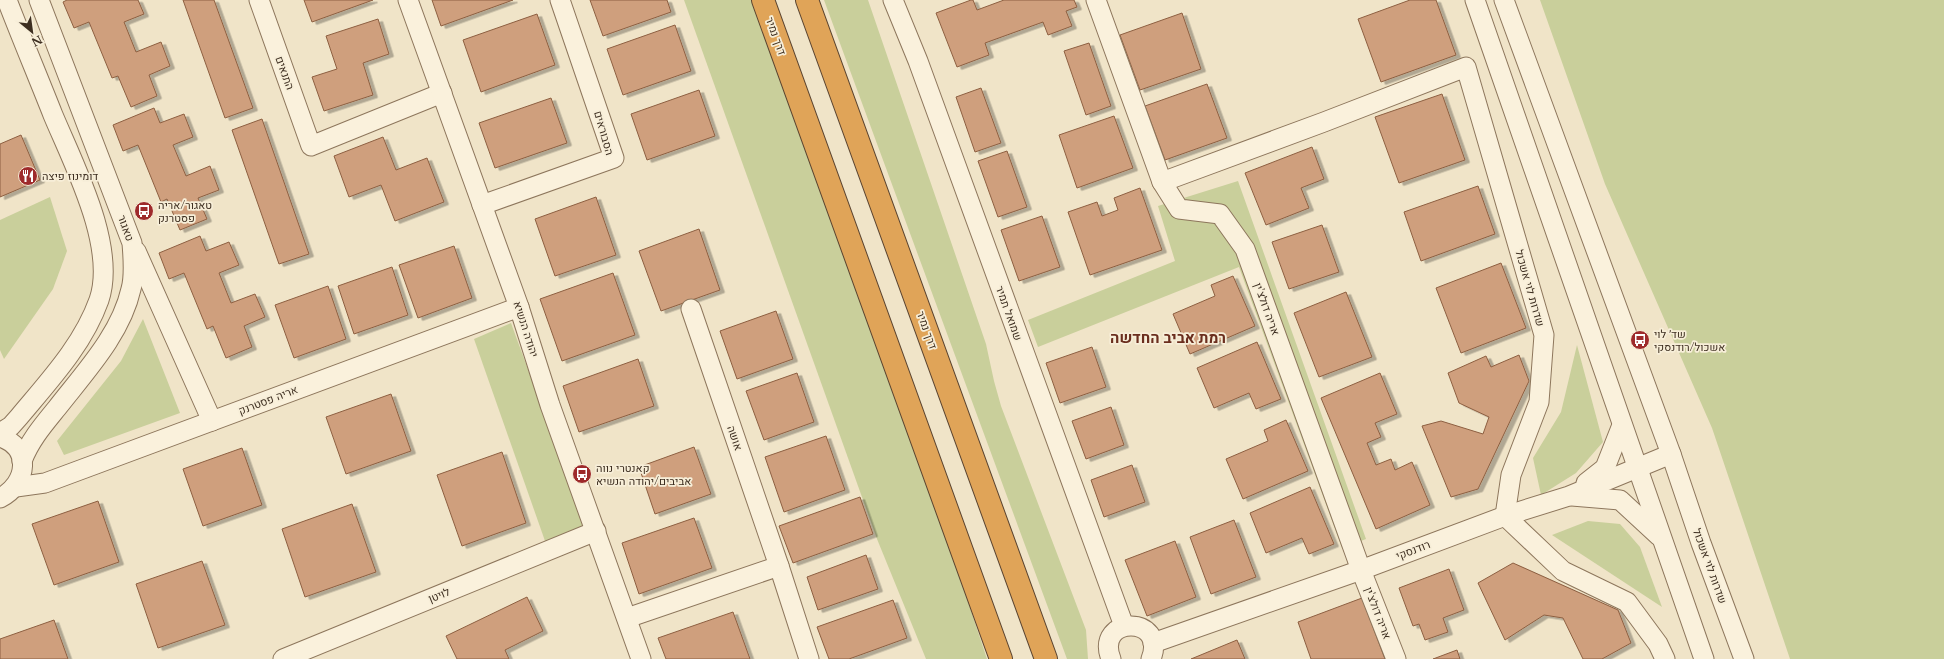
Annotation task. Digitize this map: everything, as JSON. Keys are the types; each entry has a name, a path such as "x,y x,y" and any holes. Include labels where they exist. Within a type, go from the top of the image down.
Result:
{"highway":[{"name":"דרך נמיר","path":"763,0 1001,659"},
{"name":"דרך נמיר","path":"807,0 1046,659"}],"street":[{"path":"0,433 11,426 19,417 72,351 87,327 99,299 103,274 98,232 80,179 7,0"},
{"name":"טאגור","path":"16,487 22,470 22,461 32,440 94,361 124,313 132,288 132,243 39,0"},
{"name":"התנאים","path":"259,0 311,146 442,93"},
{"name":"יהודה הנשיא","path":"408,0 519,306 550,405 641,659"},
{"name":"הסבוראים","path":"482,205 614,158 560,0"},
{"name":"שמואל תמיר","path":"893,0 918,60 1124,626"},
{"name":"אריה דולצ'ין","path":"1096,0 1162,182 1179,209 1220,214 1245,249 1361,570 1396,659"},
{"path":"1475,0 1636,467 1704,659"},
{"name":"שדרות לוי אשכול","path":"1504,0 1671,454 1701,543 1744,659"},
{"name":"שדרות לוי אשכול","path":"1162,182 1466,67 1544,335 1539,402 1511,475 1505,516"},
{"path":"132,243 212,422"},
{"name":"אריה פסטרנק","path":"16,487 45,483 212,422 519,306"},
{"name":"אושה","path":"691,309 779,566 809,659"},
{"path":"1569,496 1605,468 1622,425"},
{"path":"0,437 13,444 19,452 22,461"},
{"name":"רודנסקי","path":"1152,651 1505,516 1569,496 1636,467 1671,454"},
{"path":"0,498 16,487"},
{"path":"1569,496 1620,500 1662,539"},
{"path":"1505,516 1563,570 1626,602 1658,644 1665,659"},
{"name":"לויטן","path":"283,659 596,531"},
{"path":"627,618 779,566"},
{"path":"1111,659 1108,651 1111,636 1124,626 1138,626 1145,630 1150,636 1152,651"}],"green space":[{"path":"684,0 751,0 938,511 987,659 926,659 877,539"},
{"path":"824,0 868,0 986,344 1001,406 1086,630 1088,659 1067,659"},
{"path":"1540,0 1944,0 1944,659 1790,659 1712,428 1605,184"},
{"path":"1238,181 1366,539 1342,548 1239,267 1038,347 1028,320 1175,261 1158,206"},
{"path":"50,197 67,251 53,289 4,359 0,350 0,220"},
{"path":"143,319 180,413 64,455 57,441 121,361"},
{"path":"511,323 585,525 545,541 474,339"},
{"path":"1577,345 1603,442 1576,473 1541,495 1533,458 1561,412"},
{"path":"1588,521 1620,524 1640,547 1662,607 1552,535"}],"building":[{"path":"67,0 138,0 144,14 124,22 136,52 161,42 170,66 149,75 157,96 131,107 118,76 112,78 89,22 74,28 63,2"},
{"path":"183,0 214,0 253,108 225,118"},
{"path":"304,0 373,0 312,22"},
{"path":"432,0 513,0 441,26"},
{"path":"590,0 667,0 671,12 603,36"},
{"path":"973,0 977,10 1004,0 1074,0 1077,7 1066,11 1072,26 1048,35 1043,22 985,43 989,55 957,67 936,13"},
{"path":"1410,0 1436,0 1456,55 1381,82 1358,19"},
{"path":"1182,13 1201,69 1140,90 1120,35"},
{"path":"537,14 555,65 481,92 463,40"},
{"path":"378,19 389,54 363,63 373,95 324,111 312,77 337,69 326,36"},
{"path":"675,25 691,71 623,95 607,49"},
{"path":"1089,43 1111,106 1086,115 1064,51"},
{"path":"1207,84 1227,138 1165,160 1145,106"},
{"path":"981,88 1001,143 975,152 956,97"},
{"path":"699,90 715,136 647,160 631,114"},
{"path":"1442,94 1465,160 1399,183 1375,117"},
{"path":"551,98 567,143 495,168 479,123"},
{"path":"154,108 160,123 184,114 193,137 173,145 186,176 210,166 219,190 198,198 207,219 180,230 167,199 161,202 138,145 123,151 113,125"},
{"path":"1114,116 1133,168 1077,188 1059,135"},
{"path":"262,119 309,254 279,264 232,130"},
{"path":"21,135 40,180 0,197 0,144"},
{"path":"383,137 396,170 427,158 444,202 395,221 381,185 349,197 334,156"},
{"path":"1312,147 1324,179 1301,188 1309,208 1266,225 1245,173"},
{"path":"1007,151 1027,207 998,217 978,161"},
{"path":"1478,186 1495,234 1421,261 1404,212"},
{"path":"1140,188 1162,250 1090,275 1068,212 1097,202 1102,216 1118,210 1114,198"},
{"path":"596,197 616,255 555,276 535,219"},
{"path":"1042,216 1060,267 1019,281 1001,230"},
{"path":"1322,225 1339,272 1289,289 1272,242"},
{"path":"699,229 720,290 661,311 639,251"},
{"path":"200,236 206,251 229,242 239,265 219,273 231,303 255,294 265,317 244,326 252,347 226,358 213,326 207,329 184,273 169,279 159,253"},
{"path":"454,246 472,298 418,318 399,265"},
{"path":"1501,263 1526,328 1461,353 1436,288"},
{"path":"392,267 408,315 354,334 338,286"},
{"path":"613,273 635,335 562,361 540,299"},
{"path":"1233,276 1255,326 1190,354 1173,314 1215,296 1211,285"},
{"path":"328,286 346,339 294,358 275,305"},
{"path":"1346,292 1372,357 1319,377 1294,313"},
{"path":"776,311 793,359 737,379 720,331"},
{"path":"1257,342 1281,399 1256,409 1249,393 1214,408 1197,368"},
{"path":"1092,347 1106,387 1060,403 1046,363"},
{"path":"1519,355 1529,381 1478,489 1451,497 1422,426 1441,421 1483,434 1489,417 1459,403 1448,373 1486,356 1491,367"},
{"path":"638,359 654,406 579,432 563,386"},
{"path":"797,373 814,422 764,440 746,391"},
{"path":"1380,373 1397,414 1375,423 1381,437 1367,443 1376,465 1391,459 1395,470 1412,462 1430,505 1376,529 1321,398"},
{"path":"391,394 411,451 346,474 326,417"},
{"path":"1111,407 1124,445 1086,459 1072,421"},
{"path":"1286,420 1308,471 1243,499 1226,459 1268,441 1264,430"},
{"path":"826,436 845,490 784,512 765,457"},
{"path":"694,447 711,494 655,514 639,467"},
{"path":"242,448 262,505 203,526 183,469"},
{"path":"502,452 526,523 462,546 437,475"},
{"path":"1132,465 1145,502 1104,517 1091,480"},
{"path":"1310,487 1334,544 1309,554 1302,538 1266,553 1250,513"},
{"path":"860,497 873,534 793,563 779,526"},
{"path":"98,501 119,562 54,585 32,524"},
{"path":"352,504 376,572 305,597 282,529"},
{"path":"694,518 712,568 639,594 622,543"},
{"path":"1234,520 1256,577 1211,594 1190,537"},
{"path":"1175,541 1196,597 1147,616 1125,560"},
{"path":"866,555 878,589 818,610 807,577"},
{"path":"202,561 225,625 158,648 136,584"},
{"path":"1513,563 1618,610 1631,643 1602,659 1583,659 1563,618 1544,615 1505,640 1478,583"},
{"path":"1449,569 1464,610 1443,618 1448,632 1425,640 1419,624 1413,626 1399,588"},
{"path":"527,597 543,631 505,650 509,659 457,659 446,636"},
{"path":"1362,598 1385,659 1311,659 1298,622"},
{"path":"893,600 907,638 849,659 829,659 817,627"},
{"path":"733,612 750,659 666,659 658,638"},
{"path":"54,620 68,659 0,659 0,639"},
{"path":"1237,640 1245,659 1191,659"},
{"path":"1457,650 1460,659 1433,659"}],"place":[{"name":"דומינוז פיצה","path":"28,176"},
{"name":"טאגור/אריה פסטרנק","path":"144,211"},
{"name":"שד׳ לוי אשכול/רודנסקי","path":"1640,340"},
{"name":"קאנטרי נווה אביבים/יהודה הנשיא","path":"582,474"}],"district":[{"name":"רמת אביב החדשה","path":"1168,337"}]}
